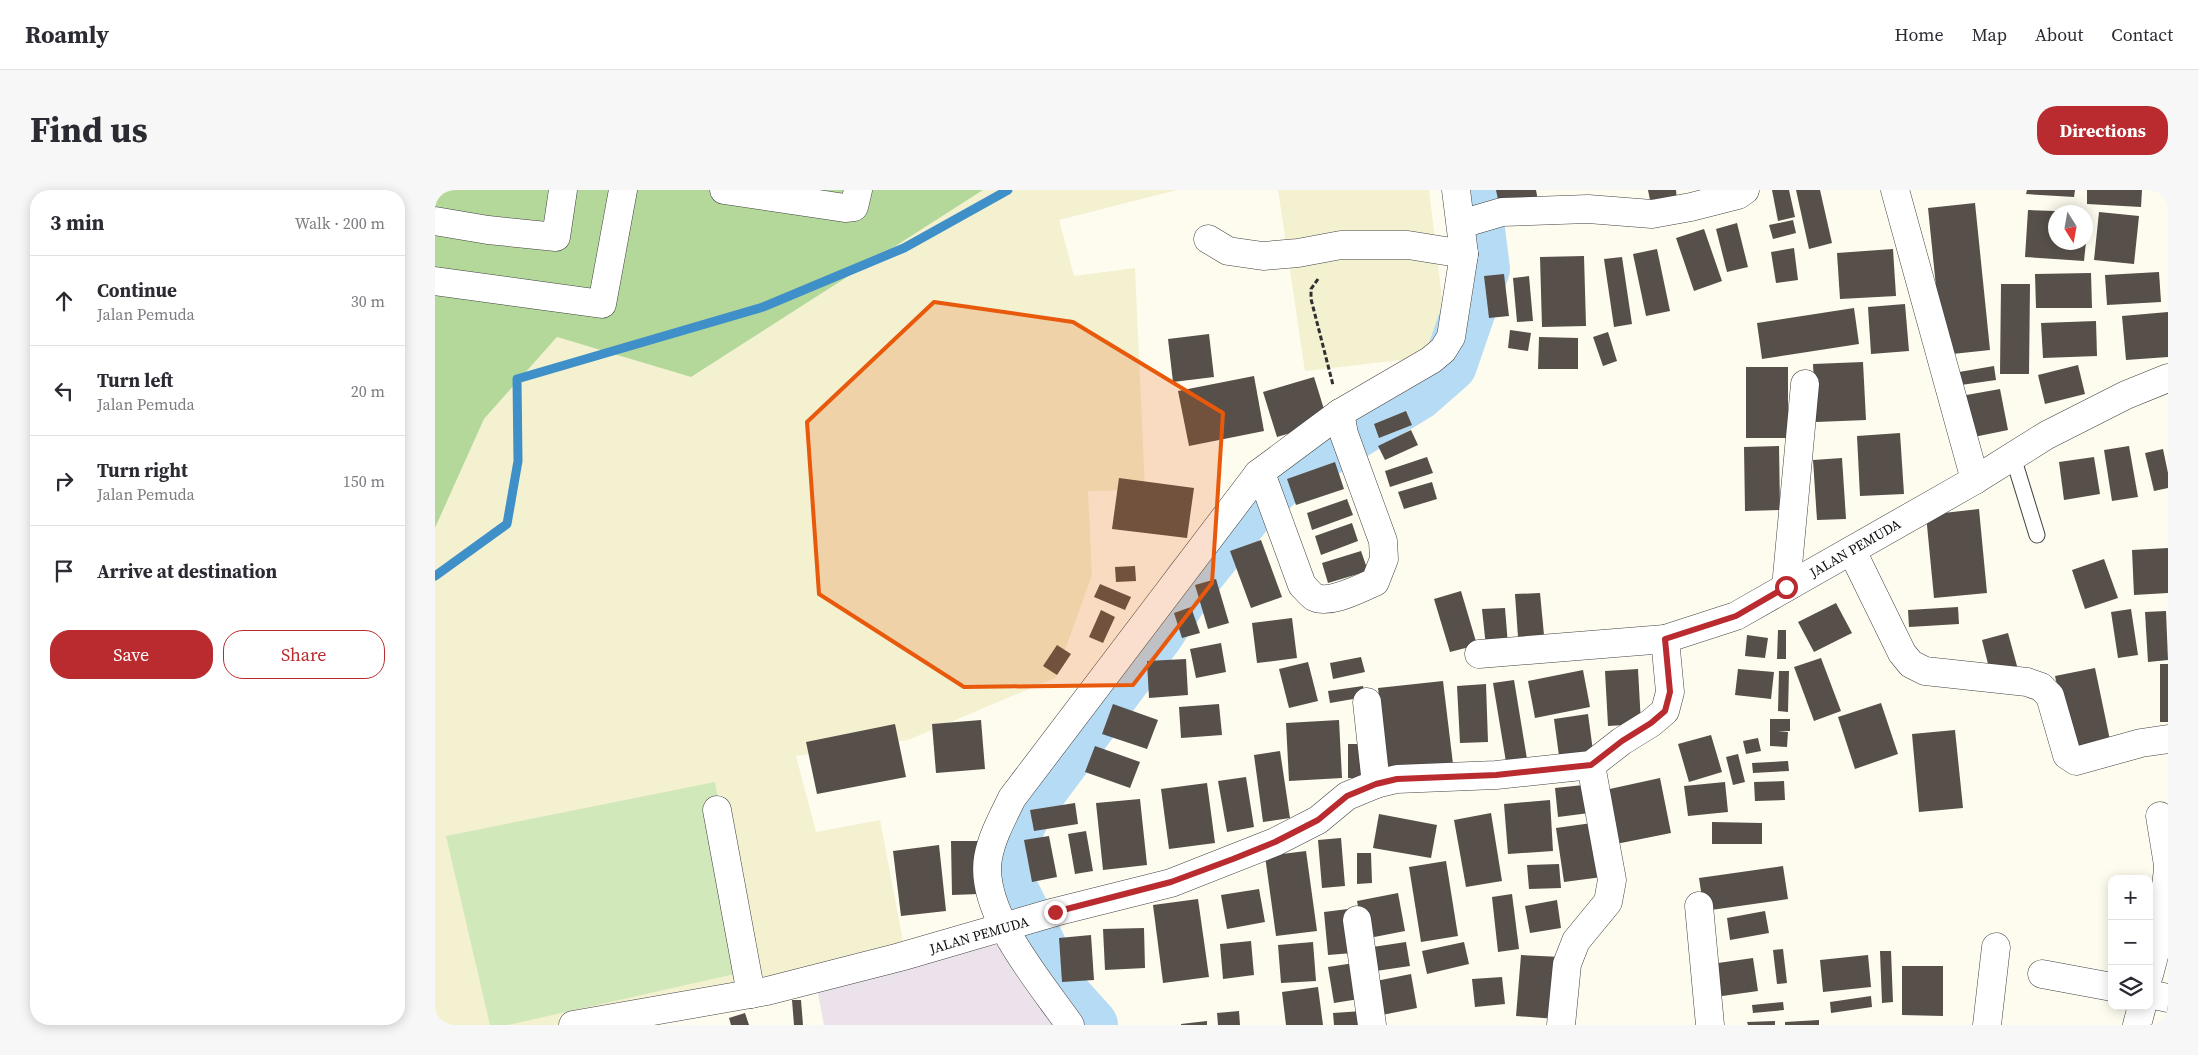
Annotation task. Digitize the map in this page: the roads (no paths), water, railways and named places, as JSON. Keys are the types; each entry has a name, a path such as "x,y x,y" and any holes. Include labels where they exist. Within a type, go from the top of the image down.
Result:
{"street":[{"path":"435,221 488,230 556,237 563,190"},
{"path":"435,281 603,304 623,190"},
{"path":"724,190 845,208 855,207 858,190"},
{"path":"1070,1025 1008,927 987,880 988,859 993,838 1012,798 1264,485 1345,433 1443,350 1451,337 1464,254 1465,222 1456,190"},
{"path":"1465,222 1502,212 1588,209 1652,214 1699,205 1738,194 1745,190"},
{"path":"1895,190 1975,480"},
{"path":"1208,239 1228,251 1263,256 1341,246 1409,245 1464,254"},
{"name":"JALAN PEMUDA","path":"1479,654 1665,639 1736,616 1975,480 2047,435 2085,414 2168,378"},
{"path":"1786,587 1805,384"},
{"path":"1264,485 1302,585 1314,597 1330,599 1375,582 1384,559 1383,541 1345,433"},
{"path":"1852,551 1901,653 1911,664 1925,671 2027,682 2041,686 2050,696 2067,755 2076,761 2141,743 2168,739"},
{"path":"1561,1025 1567,964 1576,941 1609,902 1612,880 1591,765 1665,711 1670,692 1665,639"},
{"path":"1367,702 1376,784"},
{"name":"JALAN PEMUDA","path":"573,1025 751,994 900,957 1055,912 1171,882 1275,842 1318,820 1347,796 1376,784 1397,779 1496,775 1591,765"},
{"path":"717,810 751,994"},
{"path":"2159,816 2168,865"},
{"path":"2152,965 2164,930 2168,869"},
{"path":"1699,906 1710,1025"},
{"path":"1357,920 1372,1025"},
{"path":"1987,1025 1996,947"},
{"path":"2042,974 2108,986"},
{"path":"2153,995 2168,998"},
{"path":"2137,1025 2141,1010"}],"lane":[{"path":"2013,457 2037,535"}],"waterway":[{"path":"435,576 507,524 518,461 517,379 763,307 904,248 1008,190"},
{"path":"1091,1025 1063,994 1003,873 1011,841 1026,809 1156,635 1191,582 1251,507 1287,474 1418,393 1450,365 1483,269 1473,190"}]}
